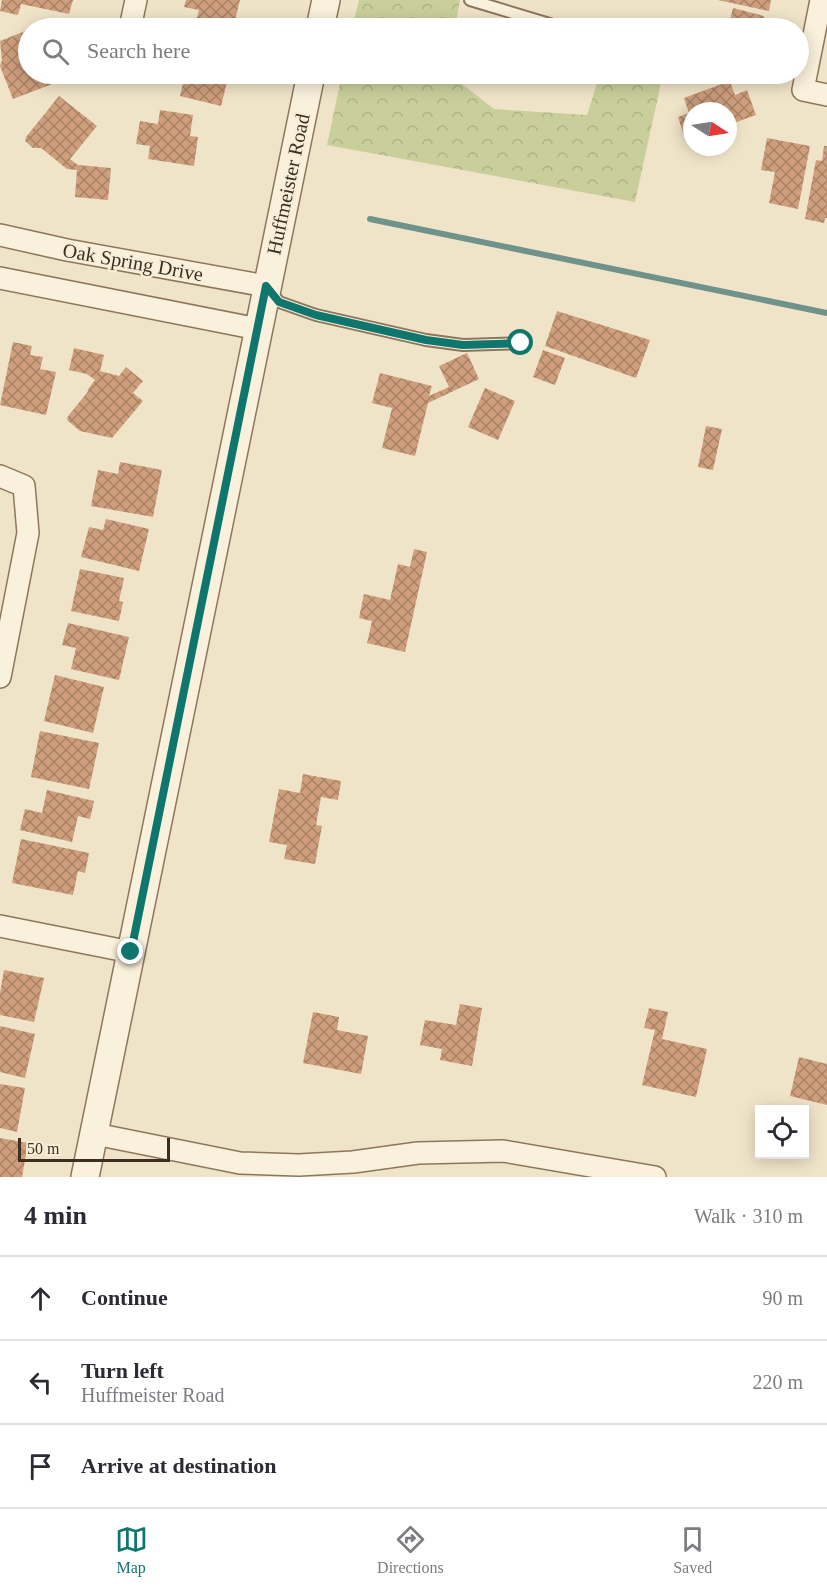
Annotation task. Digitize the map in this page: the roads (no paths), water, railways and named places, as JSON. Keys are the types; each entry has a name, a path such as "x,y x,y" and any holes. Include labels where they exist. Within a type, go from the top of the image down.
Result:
{"street":[{"path":"132,18 136,0"},
{"path":"322,18 326,0"},
{"path":"809,60 821,0"},
{"name":"Huffmeister Road","path":"85,1177 309,84"},
{"path":"804,84 803,90 827,95"},
{"name":"Oak Spring Drive","path":"0,236 266,286"},
{"name":"Oak Spring Drive","path":"0,278 258,329"},
{"path":"0,476 24,486 28,533 0,677"},
{"path":"0,926 131,952"},
{"path":"94,1134 240,1163 299,1165 353,1162 418,1154 503,1151 655,1177"}],"lane":[{"path":"470,0 526,18"},
{"path":"266,286 279,302 316,315 426,340 463,345 521,343"}],"waterway":[{"path":"370,219 827,313"}]}
